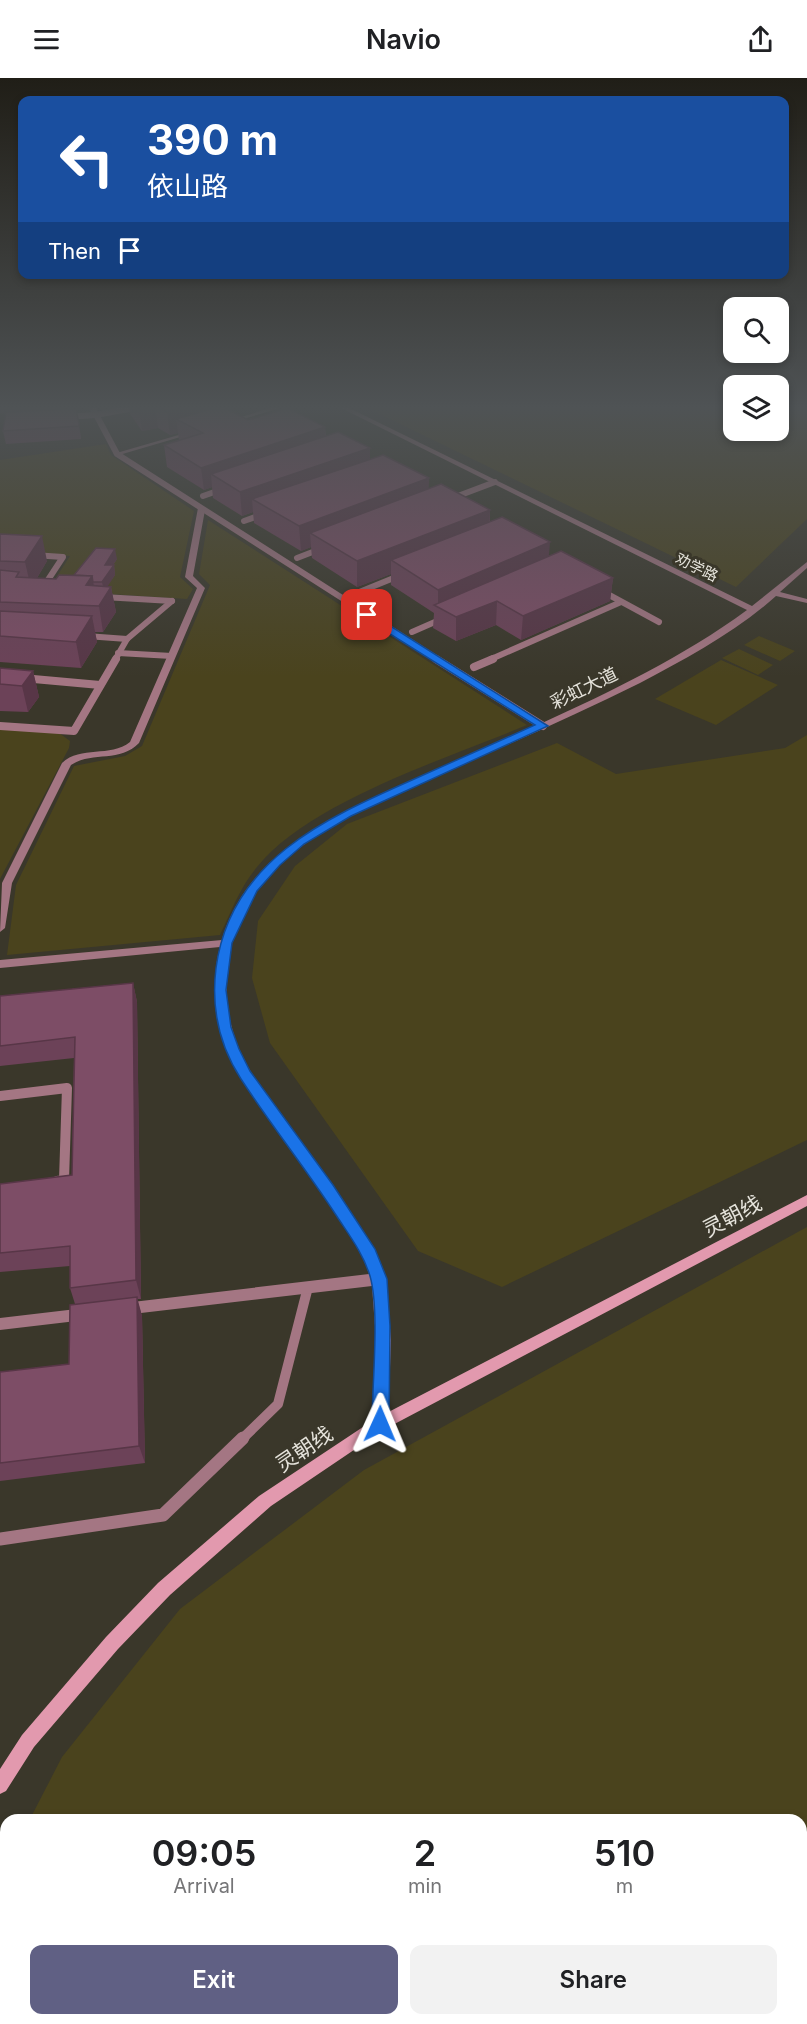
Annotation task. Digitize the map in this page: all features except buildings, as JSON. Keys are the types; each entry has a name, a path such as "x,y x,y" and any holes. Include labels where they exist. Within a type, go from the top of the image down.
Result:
{"main road":[{"name":"灵朝线","path":"0,1785 28,1742 73,1686 164,1589 265,1501 380,1424 807,1200"}],"street":[{"name":"劝学路","path":"523,496 753,610"},
{"path":"0,928 7,883 67,764 82,755 120,753 130,748 201,588 189,577 201,510"},
{"name":"彩虹大道","path":"380,1424 382,1326 379,1279 370,1254 328,1190 245,1074 232,1049 225,1027 220,990 226,943 252,889 275,862 300,842 347,813 543,726 656,670 777,594 807,564"},
{"path":"777,594 807,601"},
{"path":"0,964 226,943"},
{"path":"0,1324 379,1279"}],"lane":[{"path":"180,496 543,726"},
{"path":"451,508 441,503 459,496"},
{"path":"244,521 275,510"},
{"path":"297,558 330,545"},
{"path":"21,554 63,557 39,594 50,594"},
{"path":"352,595 405,574"},
{"path":"590,585 659,622"},
{"path":"0,726 74,731 127,639 172,601 94,597"},
{"path":"474,667 621,602"},
{"path":"412,632 454,614"},
{"path":"81,636 127,639"},
{"path":"118,653 172,656"},
{"path":"0,676 100,685"},
{"path":"0,1096 67,1088 64,1180 43,1183"},
{"path":"0,1539 163,1515 278,1404 308,1287"}],"shaded area":[{"path":"0,496 171,496 194,511 180,577 193,589 187,599 48,590 70,556 0,550"},
{"path":"548,496 807,496 807,519 736,587"},
{"path":"208,520 527,725 383,784 345,802 311,822 281,843 257,867 241,891 220,935 7,955 16,885 74,766 125,756 142,746 210,585 199,574"},
{"path":"759,636 795,651 780,661 744,645"},
{"path":"739,649 773,665 758,675 722,658"},
{"path":"721,660 778,685 716,725 655,699"},
{"path":"0,726 55,730 70,741 69,748 0,879"},
{"path":"807,735 807,1140 502,1287 418,1251 270,1043 252,978 258,921 295,866 347,824 557,743 616,774 785,748"},
{"path":"807,1227 807,1814 33,1814 62,1757 180,1609 364,1470"}],"route":[{"path":"367,615 543,726 347,813 300,842 275,862 252,889 239,910 226,943 220,990 225,1027 232,1049 245,1074 328,1190 370,1254 379,1279 382,1326 380,1424"}]}
